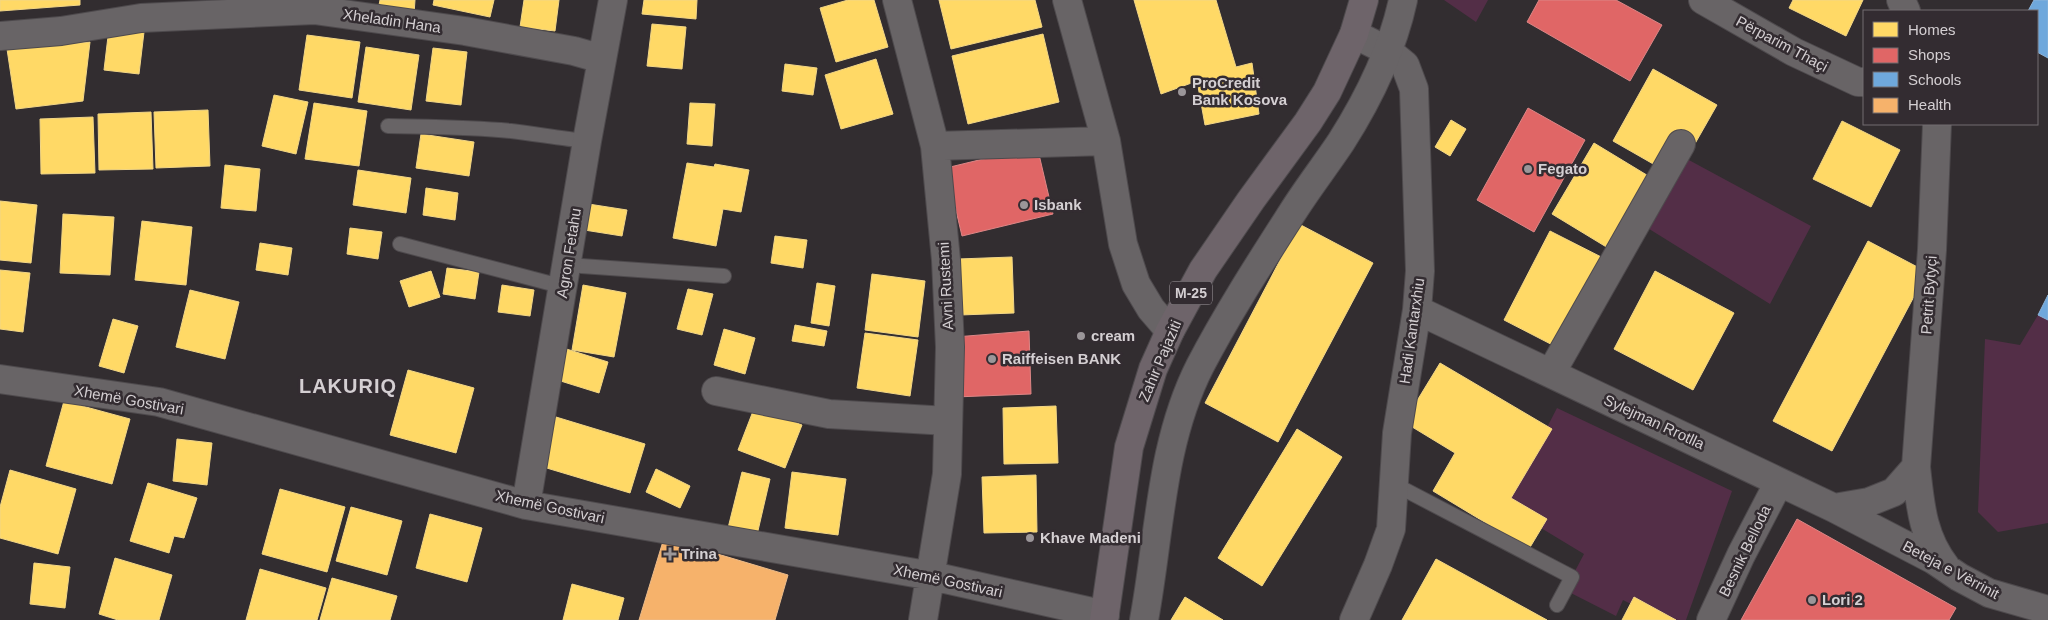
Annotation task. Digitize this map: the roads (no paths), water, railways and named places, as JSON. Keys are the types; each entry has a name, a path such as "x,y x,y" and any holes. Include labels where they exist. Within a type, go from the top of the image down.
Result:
{"main road":[{"name":"Zahir Pajaziti","path":"1104,618 1129,447 1153,369 1170,331 1203,270 1308,122 1326,92 1354,34 1364,0"}],"street":[{"name":"Agron Fetahu","path":"526,505 587,141 613,0"},
{"name":"Avni Rustemi","path":"897,0 935,146 947,270 950,347 947,474 924,620"},
{"path":"1067,0 1106,141 1123,244 1134,276 1151,309 1170,331"},
{"path":"1144,620 1171,443 1183,406 1199,367 1292,213 1342,141 1370,94 1388,52 1403,0"},
{"name":"Përparim Thaçi","path":"1703,0 1794,52 1858,82 1863,82"},
{"name":"Xheladin Hana","path":"0,36 61,31 141,18 314,10 465,31 574,51 602,59"},
{"name":"Hadi Kantarxhiu","path":"1354,34 1388,52 1405,65 1414,89 1420,271 1417,310 1397,433 1392,483 1391,529 1378,565 1354,620"},
{"name":"Petrit Bytyçi","path":"1937,125 1932,250 1916,467 1922,520 1937,556 1946,568"},
{"path":"935,146 1106,141"},
{"path":"1551,373 1681,144"},
{"name":"Sylejman Rrotlla","path":"1417,310 1834,508 1889,536"},
{"name":"Xhemë Gostivari","path":"0,379 159,402 526,505 932,576 1104,618"},
{"path":"716,391 829,414 948,421"},
{"path":"1834,508 1869,502 1894,492 1916,467"},
{"name":"Besnik Belloda","path":"1711,620 1741,555 1779,482"},
{"name":"Beteja e Vërrinit","path":"1889,536 1989,593 2008,611 2048,610"}],"lane":[{"path":"388,126 512,132 561,140 587,141"},
{"path":"400,244 565,276 724,276"},
{"path":"1392,483 1572,577 1557,605"}],"place":[{"name":"ProCredit Bank Kosova","path":"1182,92"},
{"name":"Fegato","path":"1528,169"},
{"name":"Isbank","path":"1024,205"},
{"name":"cream","path":"1081,336"},
{"name":"Raiffeisen BANK","path":"992,359"},
{"name":"Khave Madeni","path":"1030,538"},
{"name":"Trina","path":"670,554"},
{"name":"Lori 2","path":"1812,600"}],"district":[{"name":"LAKURIQ","path":"348,386"}]}
